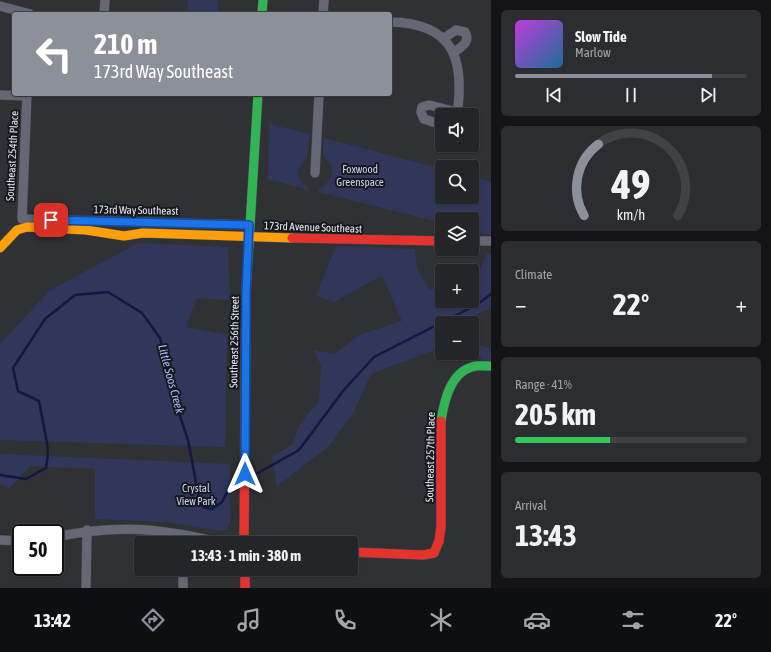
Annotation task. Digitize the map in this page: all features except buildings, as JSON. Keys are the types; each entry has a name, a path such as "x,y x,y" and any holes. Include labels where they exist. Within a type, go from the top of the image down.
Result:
{"street":[{"path":"104,12 105,0"},
{"path":"262,0 262,12"},
{"path":"323,12 324,0"},
{"path":"0,6 22,12"},
{"path":"392,22 414,24 443,39 453,53 460,72 457,108"},
{"path":"443,39 456,30 464,32 467,38 466,43 453,53"},
{"path":"0,95 12,95"},
{"name":"Southeast 254th Place","path":"22,219 27,96"},
{"name":"Southeast 256th Street","path":"244,536 246,293 258,96"},
{"path":"315,173 319,96"},
{"path":"435,123 424,119 421,112 422,108 430,105 439,108"},
{"name":"173rd Way Southeast","path":"22,219 249,225"},
{"name":"173rd Avenue Southeast","path":"0,248 17,230 28,227 86,230 124,236 143,233 435,241"},
{"path":"479,241 491,241"},
{"name":"Southeast 257th Place","path":"358,552 423,555 434,553 439,541 441,527 441,421 446,394 462,373 472,367 491,366"},
{"path":"64,535 87,530 140,529 174,536"},
{"path":"86,588 87,530"},
{"path":"0,540 12,541"},
{"path":"183,576 183,588"},
{"path":"244,576 245,588"}],"green space":[{"path":"188,0 217,0 219,12 187,12"},
{"name":"Foxwood Greenspace","path":"269,124 310,134 307,157 300,166 298,175 300,181 309,190 268,179"},
{"name":"Foxwood Greenspace","path":"324,138 435,167 435,204 479,204 479,179 491,182 491,235 479,232 479,212 435,212 435,221 319,192 319,188 324,187 332,175 332,166 323,155"},
{"path":"138,243 228,247 230,300 197,298 186,327 227,335 225,447 0,440 0,344 49,291"},
{"path":"336,246 415,249 417,269 430,290 435,288 435,308 479,308 479,273 487,253 491,254 491,308 472,316 435,316 435,350 371,374 353,413 329,446 277,486 272,457 292,445 300,424 319,402 321,366 314,350 335,354 359,335 402,321 382,275 335,302 316,296"},
{"path":"479,345 491,349 491,364 479,358"},
{"name":"Crystal View Park","path":"0,454 230,464 230,523 227,529 221,531 166,522 95,519 95,469 30,466 9,489 0,484"}],"waterway":[{"name":"Little Soos Creek","path":"0,475 26,479 46,468 48,454 39,401 18,391 13,368 45,319 75,295 108,292 142,313 160,338 174,398 188,440 198,493 203,507 212,509 222,502 228,490"},
{"name":"Little Soos Creek","path":"258,473 299,450 343,391 374,357 478,304 491,294"}],"traffic: fast":[{"path":"262,12 263,0"},
{"path":"246,292 258,96"},
{"path":"441,421 446,397 458,375 464,370 472,367 491,366"}],"traffic: slow":[{"path":"0,248 17,230 27,227 86,230 124,236 143,233 292,238"}],"traffic: jam":[{"path":"292,238 435,241"},
{"path":"244,536 246,292"},
{"path":"358,552 423,555 434,553 439,541 441,527 441,421"},
{"path":"245,576 245,588"}],"route":[{"path":"51,220 249,225 246,293 245,474"}]}
